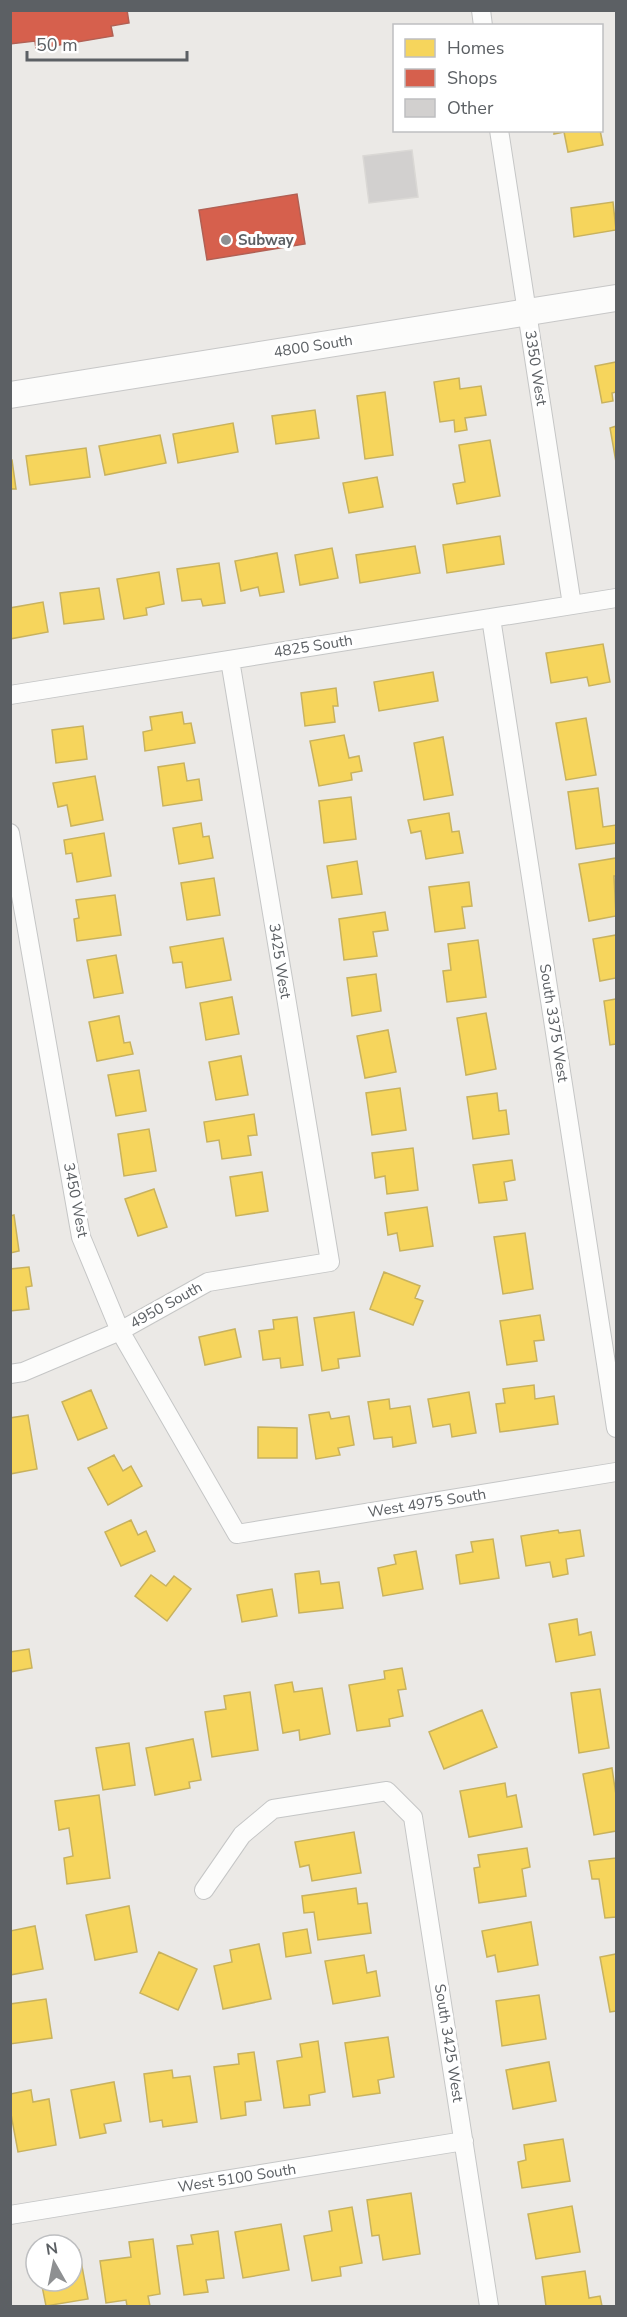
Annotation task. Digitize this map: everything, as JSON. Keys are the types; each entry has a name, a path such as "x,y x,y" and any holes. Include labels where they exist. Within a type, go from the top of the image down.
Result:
{"main road":[{"name":"4800 South","path":"10,395 616,298"}],"street":[{"name":"3350 West","path":"499,132 572,605"},
{"name":"4825 South","path":"10,695 616,598"},
{"name":"South 3375 West","path":"491,618 616,1428"},
{"name":"3425 West","path":"230,660 330,1262"},
{"name":"3450 West","path":"10,833 81,1237 120,1331 237,1534"},
{"name":"4950 South","path":"10,1374 23,1372 120,1331 208,1282 330,1262"},
{"name":"West 4975 South","path":"237,1534 616,1472"},
{"name":"South 3425 West","path":"204,1890 242,1835 273,1809 387,1791 413,1817 489,2307"},
{"name":"West 5100 South","path":"10,2215 464,2141"}],"building: Homes":[{"path":"564,132 600,132 603,145 568,152"},
{"path":"613,202 616,230 574,237 571,208"},
{"path":"616,362 616,392 612,393 613,401 602,403 595,366"},
{"path":"459,378 460,389 481,386 486,415 465,418 467,430 455,432 454,420 440,422 434,382"},
{"path":"385,392 393,455 365,459 357,396"},
{"path":"315,410 319,438 276,444 272,416"},
{"path":"233,423 238,452 178,463 173,434"},
{"path":"616,426 616,462 610,428"},
{"path":"160,435 166,463 105,475 99,446"},
{"path":"490,440 500,496 457,504 453,484 465,482 459,445"},
{"path":"86,448 90,477 30,485 26,456"},
{"path":"10,460 12,460 16,489 10,489"},
{"path":"377,477 383,507 349,513 343,483"},
{"path":"500,536 504,564 447,573 443,545"},
{"path":"415,546 420,573 360,583 356,555"},
{"path":"332,548 338,578 300,585 295,555"},
{"path":"277,553 284,592 260,596 258,587 241,591 235,561"},
{"path":"219,563 225,603 203,606 201,599 182,601 177,569"},
{"path":"159,572 164,604 146,608 147,615 124,619 117,579"},
{"path":"99,588 104,619 64,624 60,593"},
{"path":"43,602 48,632 10,639 10,608"},
{"path":"603,644 610,682 589,686 587,677 551,683 546,653"},
{"path":"433,672 438,701 379,711 374,682"},
{"path":"336,688 338,706 333,706 335,722 305,726 301,693"},
{"path":"182,712 184,724 191,723 195,743 145,751 143,732 152,730 150,717"},
{"path":"586,718 596,775 566,780 556,723"},
{"path":"83,726 87,759 56,763 52,730"},
{"path":"344,735 349,758 359,756 362,771 351,773 352,780 319,786 310,741"},
{"path":"443,737 453,795 424,800 414,743"},
{"path":"184,763 187,781 199,779 202,800 163,806 158,767"},
{"path":"95,776 103,820 71,826 67,805 58,807 53,783"},
{"path":"598,788 603,827 616,825 616,843 576,849 568,792"},
{"path":"351,797 356,839 324,843 319,801"},
{"path":"449,813 452,832 459,831 463,853 426,859 421,831 411,833 408,820"},
{"path":"201,823 203,837 209,836 213,858 179,864 173,828"},
{"path":"104,833 111,876 77,882 72,853 66,854 64,840"},
{"path":"616,858 616,876 614,876 616,916 589,921 579,864"},
{"path":"357,861 362,894 332,898 327,866"},
{"path":"214,878 220,915 187,920 181,883"},
{"path":"469,882 472,906 462,907 465,928 435,932 429,887"},
{"path":"115,895 121,935 77,941 74,919 79,918 76,900"},
{"path":"385,912 388,930 373,932 377,956 344,960 339,919"},
{"path":"616,935 616,978 600,981 593,939"},
{"path":"223,938 231,980 186,988 182,962 173,963 170,947"},
{"path":"478,940 486,997 447,1002 443,971 451,970 448,944"},
{"path":"116,955 123,993 94,998 87,960"},
{"path":"376,974 381,1011 352,1016 347,978"},
{"path":"232,997 239,1034 206,1040 200,1003"},
{"path":"616,999 616,1044 610,1045 604,1001"},
{"path":"486,1013 496,1069 466,1075 457,1018"},
{"path":"119,1016 124,1043 130,1042 133,1054 97,1061 89,1022"},
{"path":"388,1030 396,1072 365,1078 357,1036"},
{"path":"241,1056 248,1095 216,1100 209,1062"},
{"path":"139,1070 146,1111 116,1116 108,1075"},
{"path":"400,1088 406,1130 372,1135 366,1093"},
{"path":"497,1093 499,1111 506,1110 509,1134 473,1139 467,1097"},
{"path":"254,1114 257,1135 248,1136 251,1155 222,1159 219,1140 207,1142 204,1122"},
{"path":"149,1129 156,1171 124,1176 118,1134"},
{"path":"413,1148 418,1190 387,1194 385,1176 375,1178 372,1153"},
{"path":"512,1160 515,1180 504,1182 507,1200 479,1203 473,1165"},
{"path":"262,1172 268,1211 236,1216 230,1177"},
{"path":"154,1189 167,1227 138,1236 125,1199"},
{"path":"427,1207 433,1246 400,1251 397,1233 388,1235 385,1213"},
{"path":"14,1215 19,1251 10,1253 10,1216"},
{"path":"525,1233 533,1289 503,1294 494,1237"},
{"path":"29,1267 32,1286 26,1287 29,1309 10,1311 10,1269"},
{"path":"384,1272 420,1286 415,1298 423,1301 413,1325 370,1309"},
{"path":"354,1312 360,1356 338,1359 339,1368 322,1371 314,1318"},
{"path":"540,1315 544,1340 534,1341 537,1361 507,1365 500,1321"},
{"path":"297,1317 303,1365 281,1368 280,1358 263,1360 259,1331 274,1329 273,1320"},
{"path":"235,1329 241,1357 205,1365 199,1337"},
{"path":"534,1385 535,1399 554,1396 558,1424 500,1432 496,1404 505,1403 503,1389"},
{"path":"91,1390 107,1428 78,1440 62,1402"},
{"path":"469,1392 476,1433 452,1437 450,1424 433,1427 428,1399"},
{"path":"389,1399 390,1409 410,1406 416,1443 393,1447 392,1437 374,1439 368,1402"},
{"path":"329,1412 331,1419 349,1416 354,1445 338,1448 340,1455 316,1459 309,1415"},
{"path":"28,1415 37,1469 10,1474 10,1418"},
{"path":"258,1427 297,1428 297,1458 258,1458"},
{"path":"114,1455 123,1471 131,1466 142,1486 108,1505 88,1468"},
{"path":"131,1520 138,1535 146,1531 155,1551 121,1566 105,1532"},
{"path":"558,1530 559,1533 580,1530 584,1556 566,1559 568,1574 553,1577 550,1562 526,1566 521,1536"},
{"path":"493,1539 499,1578 460,1584 456,1555 473,1552 471,1542"},
{"path":"416,1551 423,1589 383,1596 378,1568 396,1564 394,1555"},
{"path":"319,1571 321,1584 339,1582 343,1608 299,1613 295,1574"},
{"path":"151,1575 166,1586 174,1576 191,1589 167,1621 135,1596"},
{"path":"272,1589 277,1616 242,1622 237,1595"},
{"path":"577,1619 579,1635 591,1632 595,1655 556,1662 549,1624"},
{"path":"29,1649 32,1668 10,1672 10,1652"},
{"path":"402,1668 406,1689 398,1690 403,1716 389,1719 390,1726 357,1731 349,1685 385,1679 384,1671"},
{"path":"292,1682 294,1692 322,1688 330,1734 300,1740 299,1730 283,1733 275,1685"},
{"path":"600,1689 609,1748 579,1753 571,1693"},
{"path":"250,1692 258,1750 212,1757 205,1712 226,1709 224,1696"},
{"path":"482,1710 497,1747 444,1769 429,1732"},
{"path":"193,1739 201,1780 189,1782 190,1788 155,1795 146,1748"},
{"path":"129,1743 135,1785 103,1790 96,1748"},
{"path":"612,1768 616,1795 616,1831 594,1835 583,1774"},
{"path":"505,1783 507,1797 516,1795 522,1827 469,1837 460,1791"},
{"path":"99,1795 110,1878 67,1884 64,1858 73,1856 69,1828 59,1830 55,1801"},
{"path":"354,1832 361,1873 312,1881 309,1865 300,1867 295,1842"},
{"path":"527,1848 530,1867 522,1869 526,1896 479,1903 474,1868 480,1867 478,1855"},
{"path":"616,1858 616,1917 605,1918 599,1879 592,1879 589,1861"},
{"path":"356,1888 358,1904 367,1903 371,1933 318,1940 314,1912 304,1913 302,1896"},
{"path":"129,1906 137,1952 95,1960 86,1915"},
{"path":"531,1922 538,1965 498,1972 495,1955 487,1957 482,1931"},
{"path":"35,1926 43,1969 10,1975 10,1931"},
{"path":"307,1929 311,1953 286,1957 283,1933"},
{"path":"259,1944 271,1999 223,2009 214,1966 232,1962 230,1950"},
{"path":"159,1952 197,1969 178,2010 140,1993"},
{"path":"616,1954 616,2011 610,2012 600,1957"},
{"path":"364,1955 367,1973 376,1971 380,1996 333,2004 325,1961"},
{"path":"539,1995 546,2039 502,2046 496,2001"},
{"path":"46,1999 52,2038 10,2044 10,2004"},
{"path":"388,2037 394,2077 378,2080 380,2093 353,2097 345,2043"},
{"path":"318,2041 325,2092 309,2095 310,2105 284,2108 277,2061 302,2057 300,2044"},
{"path":"254,2052 261,2100 245,2102 246,2115 221,2119 214,2067 239,2064 238,2054"},
{"path":"549,2062 556,2101 513,2109 506,2070"},
{"path":"172,2070 173,2078 190,2076 197,2122 163,2127 162,2120 150,2122 144,2074"},
{"path":"114,2082 121,2121 104,2124 106,2133 80,2138 71,2090"},
{"path":"31,2090 33,2102 49,2099 56,2145 18,2152 10,2109 10,2094"},
{"path":"563,2139 570,2181 522,2188 518,2162 526,2160 524,2145"},
{"path":"411,2193 420,2254 383,2260 379,2235 372,2236 367,2200"},
{"path":"572,2206 580,2252 536,2259 528,2214"},
{"path":"352,2207 362,2263 340,2267 341,2276 312,2281 304,2236 332,2231 329,2211"},
{"path":"281,2224 289,2270 243,2278 235,2232"},
{"path":"218,2231 224,2278 206,2280 208,2292 184,2295 177,2246 193,2244 191,2235"},
{"path":"153,2239 160,2294 148,2296 150,2306 127,2306 126,2300 106,2303 100,2261 131,2257 129,2242"},
{"path":"585,2271 589,2298 600,2296 602,2306 546,2306 542,2277"},
{"path":"84,2277 88,2299 46,2306 43,2293 84,2293"}],"building: Shops":[{"path":"10,10 127,10 129,23 111,26 113,36 36,49 35,41 10,44"},
{"path":"297,194 305,244 207,260 199,210"}],"building: Other":[{"path":"412,150 418,197 369,203 363,156"}],"place":[{"name":"Subway","path":"226,240"}]}
